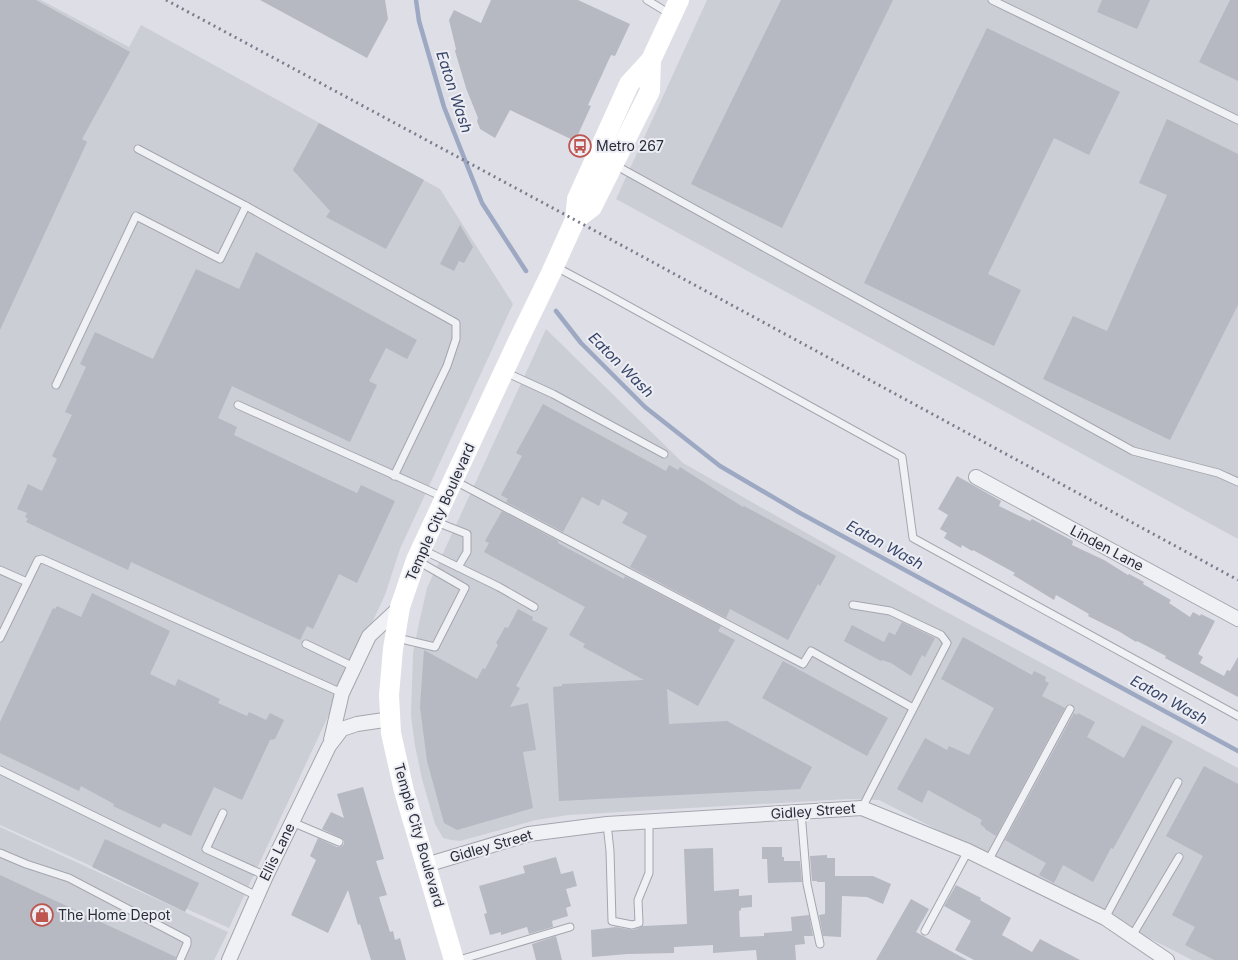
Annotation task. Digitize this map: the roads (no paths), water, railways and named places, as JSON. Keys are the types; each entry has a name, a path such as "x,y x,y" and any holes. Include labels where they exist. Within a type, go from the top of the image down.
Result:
{"main road":[{"name":"Temple City Boulevard","path":"454,960 404,791 392,733 389,695 395,637 400,607 418,555 518,341 553,270 575,220 577,199 629,84 651,60 676,7"},
{"name":"Temple City Boulevard","path":"575,220 592,207 650,91 651,60"}],"street":[{"name":"Linden Lane","path":"976,477 1238,619"},
{"name":"Ellis Lane","path":"329,746 342,693 369,636 400,607"},
{"name":"Ellis Lane","path":"229,960 266,876 329,746 342,729 357,724 391,719"},
{"name":"Gidley Street","path":"426,865 529,834 607,824 862,808 988,861 1105,918 1168,960"}],"lane":[{"path":"647,0 676,7"},
{"path":"992,0 1238,120"},
{"path":"138,149 246,206 456,323 456,339 447,366 394,476"},
{"path":"613,164 1133,450 1218,474 1238,482"},
{"path":"56,385 136,216 220,259 246,206"},
{"path":"553,270 603,292 902,457 913,538 1238,716"},
{"path":"504,372 553,394 664,454"},
{"path":"238,405 445,498"},
{"path":"453,480 803,664 811,650 914,708"},
{"path":"434,521 467,534 466,552 458,567"},
{"path":"418,555 458,567 499,587 534,607"},
{"path":"395,637 435,647 465,588 418,555"},
{"path":"0,638 38,560 42,559 342,693"},
{"path":"0,570 27,582"},
{"path":"853,605 890,611 941,636 947,643 862,808"},
{"path":"306,644 354,667"},
{"path":"988,861 1070,709"},
{"path":"0,770 257,896"},
{"path":"1105,918 1178,782"},
{"path":"801,812 807,884 820,944"},
{"path":"223,813 206,849 266,876"},
{"path":"607,824 610,851 612,921 632,925 639,923 638,900 649,873 649,821"},
{"path":"292,822 339,842"},
{"path":"925,931 968,852"},
{"path":"0,853 26,864 70,878 186,940 187,944 180,960"},
{"path":"1132,936 1179,857"},
{"path":"459,960 570,927"}],"waterway":[{"name":"Eaton Wash","path":"416,0 419,21 444,107 482,203 526,271"},
{"name":"Eaton Wash","path":"556,311 581,343 645,407 720,466 800,513 1238,751"}],"railway":[{"path":"166,0 1238,580"}],"place":[{"name":"Metro 267","path":"580,146"},
{"name":"The Home Depot","path":"42,915"}]}
